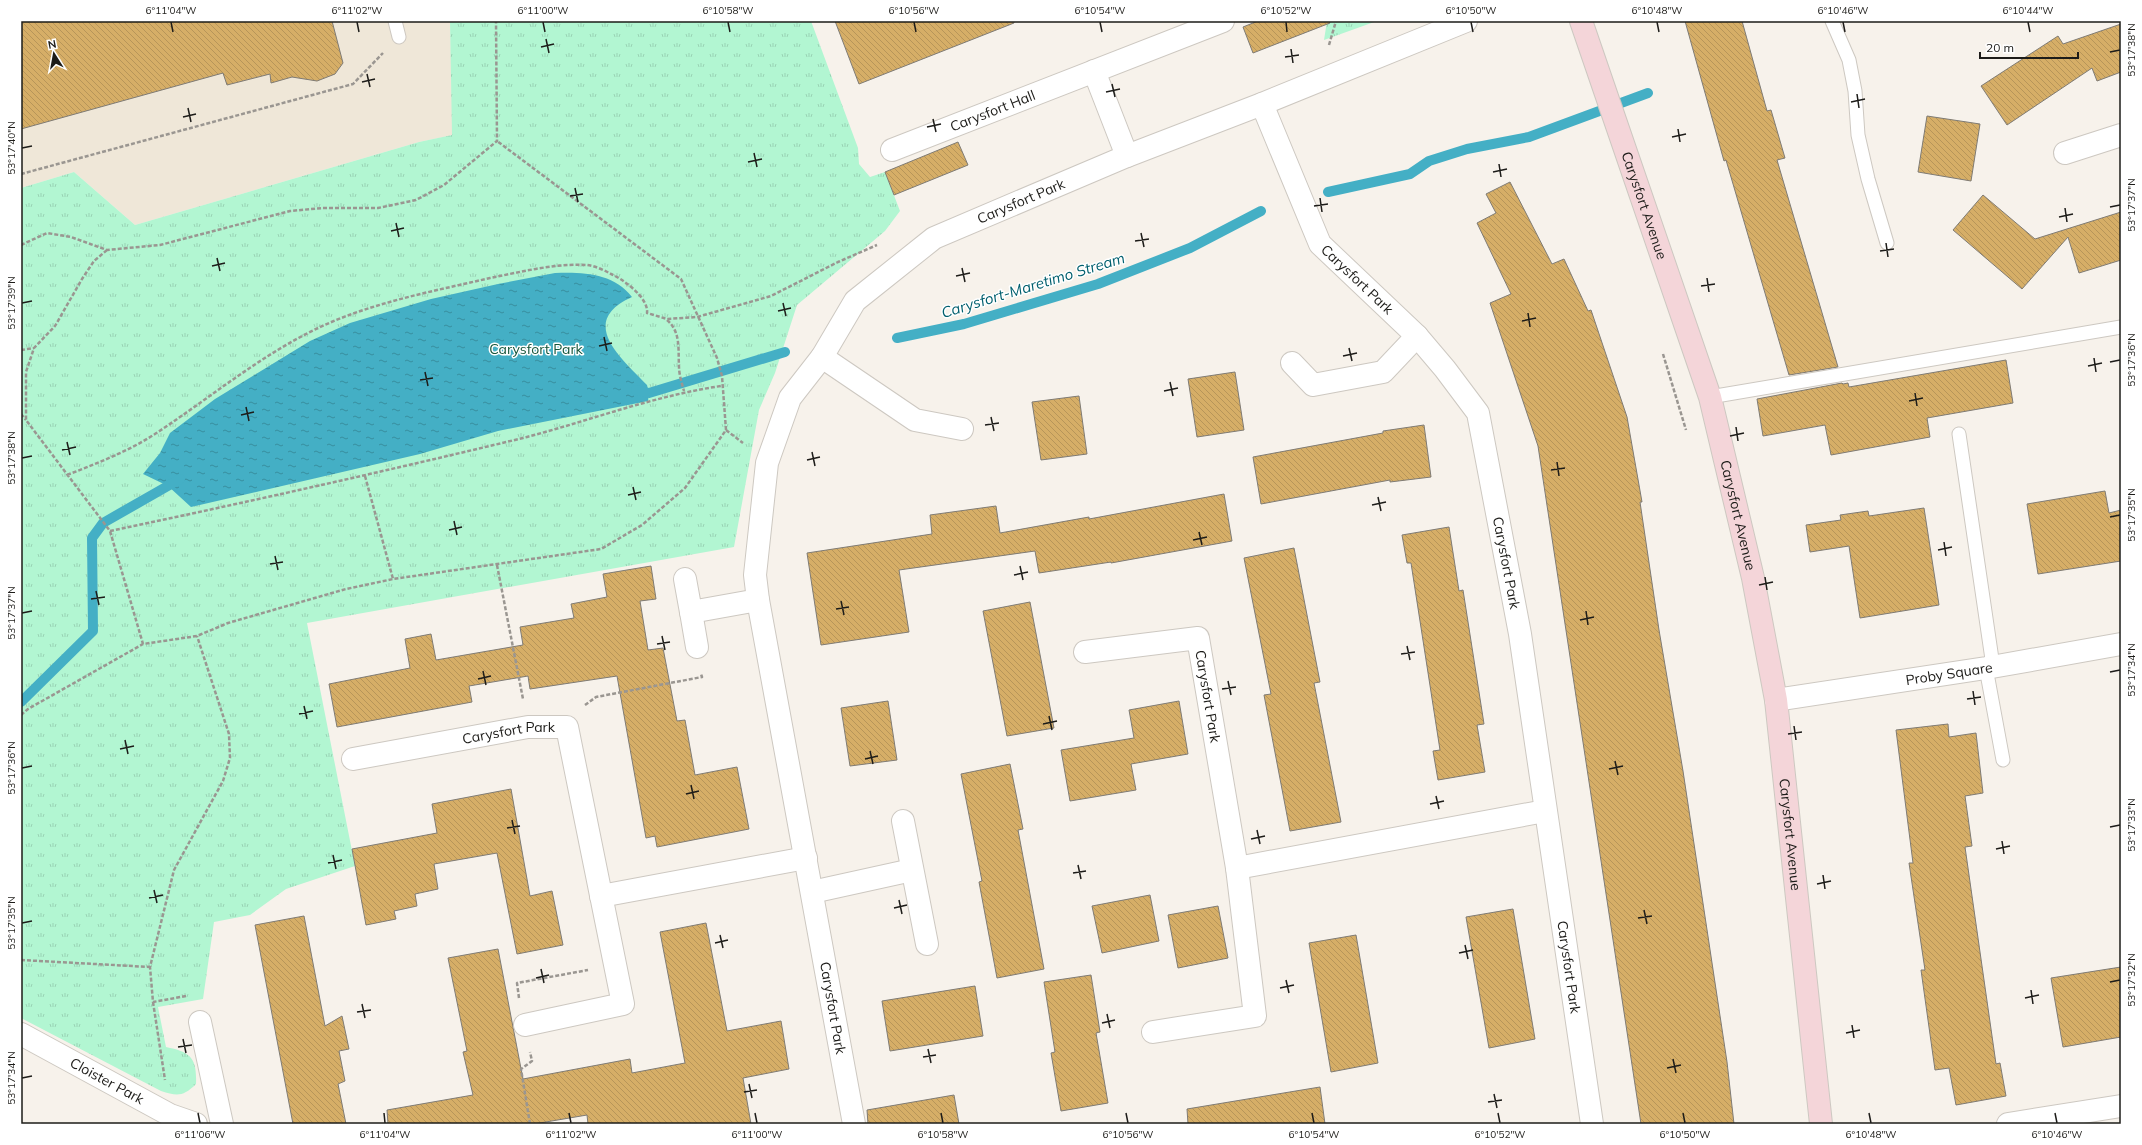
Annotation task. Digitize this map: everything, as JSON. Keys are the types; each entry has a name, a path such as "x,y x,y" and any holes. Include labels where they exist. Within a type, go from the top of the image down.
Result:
{"main road":[{"name":"Carysfort Avenue","path":"1580,21 1612,108 1710,397 1753,578 1776,700 1821,1124"}],"street":[{"name":"Carysfort Hall","path":"892,150 1223,21"},
{"name":"Carysfort Park","path":"854,1124 758,600 755,574 767,463 790,398 822,357 855,301 934,238 1127,156 1262,104 1466,21"},
{"path":"1094,71 1127,156"},
{"name":"Carysfort Park","path":"1262,104 1320,244 1417,336 1444,368 1478,413 1520,634 1592,1124"},
{"path":"2065,152 2121,135"},
{"path":"1292,363 1313,385 1383,372 1417,336"},
{"path":"822,357 915,420 962,429"},
{"path":"685,579 696,647"},
{"path":"691,612 758,600"},
{"name":"Carysfort Park","path":"1085,652 1198,638 1237,868 1255,1016 1153,1032"},
{"name":"Proby Square","path":"1776,700 1990,667 2121,644"},
{"name":"Carysfort Park","path":"353,759 528,727 567,727 623,1004 525,1025"},
{"path":"1237,868 1545,811"},
{"path":"903,821 927,944"},
{"path":"601,896 806,858"},
{"path":"812,892 912,870"},
{"path":"200,1022 222,1124"},
{"name":"Cloister Park","path":"21,1034 170,1115 196,1124"},
{"path":"2008,1124 2121,1106"}],"lane":[{"path":"395,21 399,37"},
{"path":"1832,21 1849,60 1855,91 1858,135 1868,179 1887,243"},
{"path":"1710,397 2121,328"},
{"path":"1959,434 2003,760"}],"path":[{"path":"496,21 497,140"},
{"path":"21,174 353,84 399,37"},
{"path":"21,245 47,234 71,237 107,250 160,245 290,211 323,208 378,208 416,200 444,185 497,140"},
{"path":"21,715 28,709 144,644 197,636 228,623 331,594 394,579 602,549 642,525 685,488 726,430 721,386 722,376 681,279 497,140"},
{"path":"667,320 698,317 771,296 838,262 880,243"},
{"path":"26,420 26,372 34,348 55,326 94,261 107,250"},
{"path":"67,475 116,456 161,431 216,390 274,352 341,318 379,305 527,271 570,265 588,265 623,279 646,305 647,313 667,320 675,327 684,391"},
{"path":"21,350 34,348"},
{"path":"1662,352 1688,434"},
{"path":"110,532 366,476 528,436 684,391 721,386"},
{"path":"21,414 110,532 144,644"},
{"path":"366,476 394,579"},
{"path":"497,565 528,727"},
{"path":"166,1085 153,1002 150,966 174,870 223,781 230,758 229,734 197,636"},
{"path":"567,727 585,706 596,697 702,677 696,647"},
{"path":"21,960 150,966"},
{"path":"153,1002 195,994 200,1022"}],"shaded area":[{"path":"21,21 450,21 453,135 419,142 135,225 74,172 21,188"}],"green space":[{"name":"Carysfort Park","path":"450,21 811,21 858,148 859,164 870,177 885,172 900,211 885,231 797,305 775,373 759,410 734,547 307,623 355,866 286,889 250,915 214,922 203,999 158,1007 166,1047 187,1054 194,1062 196,1075 196,1084 187,1091 180,1094 167,1093 21,1018 21,188 74,172 135,225 419,142 452,135"},
{"path":"1327,21 1377,21 1324,40"}],"water":[{"path":"555,273 587,274 607,279 616,283 632,297 616,307 607,318 606,329 609,340 616,352 647,385 649,393 648,401 498,431 420,454 191,507 168,486 143,474 160,453 170,433 215,399 310,341 350,323 431,299"}],"building":[{"path":"21,21 332,21 343,63 335,74 317,81 292,77 271,83 270,74 227,85 223,73 21,129"},
{"path":"835,21 1014,21 1014,23 859,84"},
{"path":"1258,21 1329,21 1330,23 1253,53 1243,27"},
{"path":"1685,21 1742,21 1767,111 1771,110 1785,158 1777,160 1838,367 1789,375 1726,160 1724,161"},
{"path":"2121,24 2121,72 2097,81 2092,68 2007,125 1981,86 2058,36 2063,44"},
{"path":"1927,116 1980,124 1971,181 1918,172"},
{"path":"958,142 968,165 894,195 885,172"},
{"path":"1510,182 1552,264 1564,259 1588,311 1591,310 1627,417 1642,502 1640,502 1659,630 1683,771 1727,1062 1734,1124 1641,1124 1538,446 1490,303 1511,294 1477,223 1496,213 1486,194"},
{"path":"1983,195 2035,239 2121,212 2121,260 2079,273 2068,237 2022,289 1953,230"},
{"path":"2006,360 2013,403 1927,418 1930,437 1831,455 1825,425 1763,436 1757,399 1842,383 1848,383 1849,387"},
{"path":"1235,372 1244,430 1197,437 1188,379"},
{"path":"1079,396 1087,454 1041,460 1032,402"},
{"path":"1424,425 1431,477 1390,482 1390,480 1261,504 1253,457 1383,433 1383,431"},
{"path":"2105,491 2109,513 2121,510 2121,561 2038,574 2027,504"},
{"path":"1224,494 1232,541 1111,563 1039,573 1035,551 899,570 909,632 821,645 807,553 932,534 930,515 996,506 1000,533 1089,517 1089,519"},
{"path":"1924,508 1939,605 1860,618 1849,546 1810,552 1806,525 1841,520 1840,515 1868,511 1869,516"},
{"path":"1449,527 1459,591 1463,590 1484,724 1477,725 1485,772 1438,780 1433,751 1440,750 1411,563 1407,563 1402,535"},
{"path":"1294,548 1320,682 1314,683 1341,822 1290,831 1264,695 1271,694 1244,558"},
{"path":"651,566 656,599 640,601 648,650 663,648 677,721 685,720 695,775 737,767 749,829 657,847 655,836 646,838 617,676 530,689 528,676 469,686 472,702 337,727 329,684 410,668 405,639 431,634 436,660 523,645 520,627 574,618 571,604 607,597 603,574"},
{"path":"1030,602 1054,728 1007,736 983,611"},
{"path":"888,701 897,760 850,766 841,708"},
{"path":"1179,701 1188,754 1131,764 1136,790 1070,801 1061,750 1134,738 1129,710"},
{"path":"1948,724 1949,737 1976,733 1983,793 1965,796 1972,846 1965,847 1996,1064 2000,1063 2006,1096 1956,1105 1949,1068 1935,1070 1921,970 1925,970 1909,863 1913,863 1896,730"},
{"path":"1010,764 1023,829 1018,830 1044,969 997,978 979,882 982,881 961,774"},
{"path":"511,789 530,896 552,891 563,945 517,954 497,853 434,864 438,889 415,894 417,906 394,911 396,919 366,925 352,849 437,833 432,804"},
{"path":"1150,895 1159,941 1102,953 1092,906"},
{"path":"1218,906 1228,958 1178,968 1168,915"},
{"path":"1513,909 1535,1039 1489,1048 1466,917"},
{"path":"304,916 325,1026 342,1016 349,1049 339,1051 345,1081 338,1084 346,1124 293,1124 255,925"},
{"path":"706,923 727,1031 781,1021 789,1069 743,1078 751,1124 588,1124 587,1115 534,1124 388,1124 387,1110 473,1095 463,1052 467,1051 448,958 498,949 523,1079 630,1059 632,1073 685,1063 660,932"},
{"path":"1356,935 1378,1063 1331,1072 1309,943"},
{"path":"2121,967 2121,1037 2063,1047 2051,978"},
{"path":"1091,975 1100,1032 1096,1033 1108,1103 1061,1111 1051,1053 1055,1052 1044,982"},
{"path":"975,986 983,1036 890,1051 882,1001"},
{"path":"1320,1087 1325,1124 1188,1124 1187,1109"},
{"path":"954,1095 959,1124 868,1124 867,1110"}],"waterway":[{"name":"Carysfort-Maretimo Stream","path":"1328,192 1410,174 1429,161 1467,149 1529,137 1648,93"},
{"name":"Carysfort-Maretimo Stream","path":"897,338 964,324 1098,284 1190,248 1261,211"},
{"name":"Carysfort-Maretimo Stream","path":"636,390 649,393 785,352"},
{"name":"Carysfort-Maretimo Stream","path":"21,702 93,631 92,538 103,523 180,479"}]}
